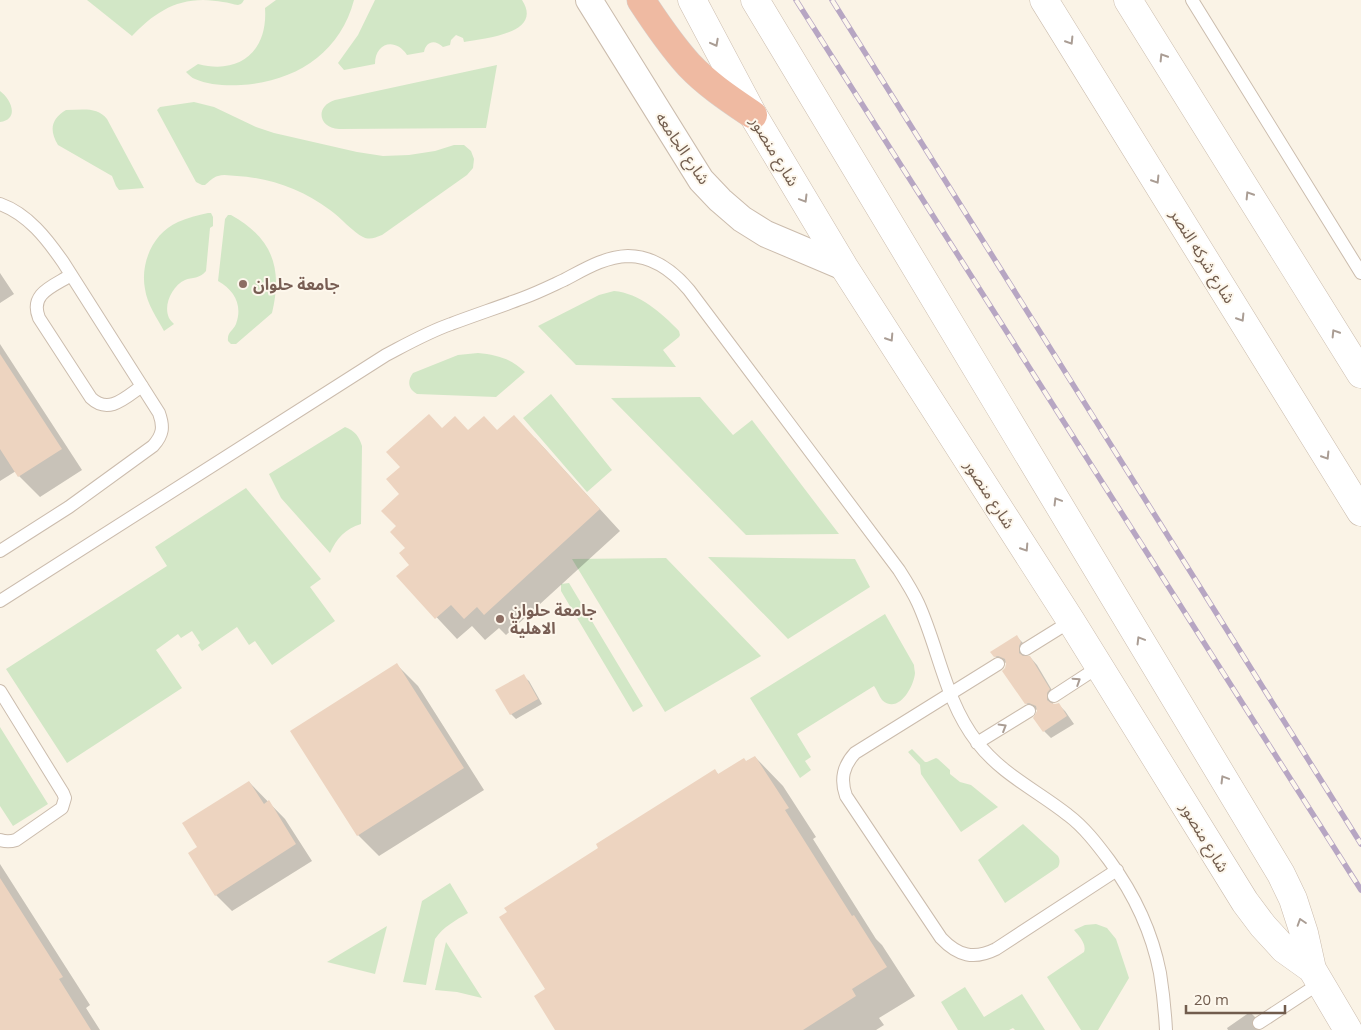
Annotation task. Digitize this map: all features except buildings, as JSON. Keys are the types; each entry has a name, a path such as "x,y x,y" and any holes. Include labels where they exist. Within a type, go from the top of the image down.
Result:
{"highway":[{"path":"641,0 664,34 690,66 721,93 753,115"}],"street":[{"name":"شارع الجامعه","path":"589,0 701,180 720,200 766,234 844,267"},
{"name":"شارع منصور","path":"692,0 753,115 844,267 1071,620 1245,902 1284,949 1316,976"},
{"name":"شارع منصور","path":"755,0 1281,874 1294,899 1316,976 1347,1030"},
{"name":"شارع شركه النصر","path":"1044,0 1361,512"},
{"path":"1128,0 1361,374"}],"lane":[{"path":"1192,0 1361,273"},
{"path":"0,204 28,221 47,239 159,413 162,422 159,440 153,446 69,507 0,551"},
{"path":"0,601 386,355 417,338 543,290 598,262 614,257 645,258 677,276 890,557 918,603 956,711 977,743 1000,768 1069,816 1086,832 1117,870 1138,909 1155,952 1163,994 1166,1030"},
{"path":"71,275 46,290 40,296 36,302 39,318 96,403 111,405 142,386"},
{"path":"1026,649 1071,620"},
{"path":"998,664 855,753 844,768 842,778 846,796 945,942 957,952 966,955 977,955 996,949 1117,870"},
{"path":"1054,696 1100,666"},
{"path":"0,691 63,793 64,803 58,811 16,840 5,842 0,840"},
{"path":"977,743 1029,711"},
{"path":"1259,1022 1316,976"}],"green space":[{"path":"87,0 203,0 182,3 164,10 155,15 132,36"},
{"path":"211,0 244,0 238,5"},
{"path":"276,0 354,0 338,36 312,62 296,71 260,83 241,85 212,84 193,78 186,72 198,64 213,67 227,66 248,56 256,48 262,36 265,23 265,8"},
{"path":"375,0 522,0 527,11 525,20 519,27 497,36 464,42 463,38 456,35 451,40 450,45 443,47 440,44 431,42 427,45 424,52 407,55 397,46 392,44 386,45 378,51 375,64 344,70 338,63 358,35"},
{"path":"497,65 486,128 339,129 332,128 323,121 322,112 324,107 335,100"},
{"path":"0,91 10,104 12,113 6,120 0,122"},
{"path":"194,102 214,107 256,127 274,133 357,152 383,156 409,155 435,151 454,145 464,145 471,151 474,159 473,168 467,175 382,235 365,238 320,203 298,191 274,182 250,177 220,175 214,177 205,185 196,182 157,110 160,107"},
{"path":"66,110 94,110 107,119 144,188 119,190 112,176 58,145 53,134 53,125 57,117"},
{"path":"211,213 213,217 213,226 210,228 206,271 199,277 180,283 173,291 168,302 167,313 174,324 164,331 146,295 144,279 150,250 155,241 169,227 185,219"},
{"path":"228,215 245,224 265,244 275,268 276,282 272,313 236,344 231,344 228,338 236,324 238,304 229,289 218,281 225,219"},
{"path":"614,291 632,296 650,305 679,331 679,337 663,350 676,367 576,365 538,326 599,295"},
{"path":"478,353 503,358 514,363 525,372 496,397 417,394 410,387 409,382 413,373 458,355"},
{"path":"551,394 612,470 587,492 523,418"},
{"path":"700,397 733,435 752,420 839,534 746,535 611,398"},
{"path":"345,427 356,434 362,446 361,524 342,535 330,553 281,498 269,474"},
{"path":"246,488 321,579 310,587 335,621 272,665 255,641 249,645 237,627 202,651 198,645 200,643 192,631 181,638 178,634 156,650 182,688 67,763 6,669 167,566 155,547"},
{"path":"708,557 855,559 870,587 788,639"},
{"path":"666,558 761,656 665,712 572,559"},
{"path":"569,583 643,706 633,712 561,591 561,584"},
{"path":"885,614 914,665 915,673 912,685 904,697 894,704 888,704 882,700 874,686 797,734 811,757 805,761 811,770 800,778 750,698"},
{"path":"0,727 48,804 13,826 0,806"},
{"path":"912,749 925,762 938,759 950,770 950,774 960,782 971,785 998,807 961,832 921,774 920,765 908,752"},
{"path":"1023,824 1058,856 1059,864 1058,867 1005,903 978,860"},
{"path":"450,883 468,913 446,927 435,939 426,985 403,982 422,901"},
{"path":"1096,924 1107,928 1116,939 1129,978 1098,1030 1081,1030 1047,977 1084,952 1083,943 1074,930 1085,925"},
{"path":"387,926 375,974 327,962"},
{"path":"446,942 482,998 457,992 435,990"},
{"path":"965,987 984,1017 1022,994 1045,1030 1015,1030 1013,1028 1009,1030 958,1030 941,1002"}],"railway":[{"path":"796,0 1361,890"},
{"path":"832,0 1361,844"}],"place":[{"name":"جامعة حلوان","path":"243,284"},
{"name":"جامعة حلوان الاهلية","path":"500,619"}]}
